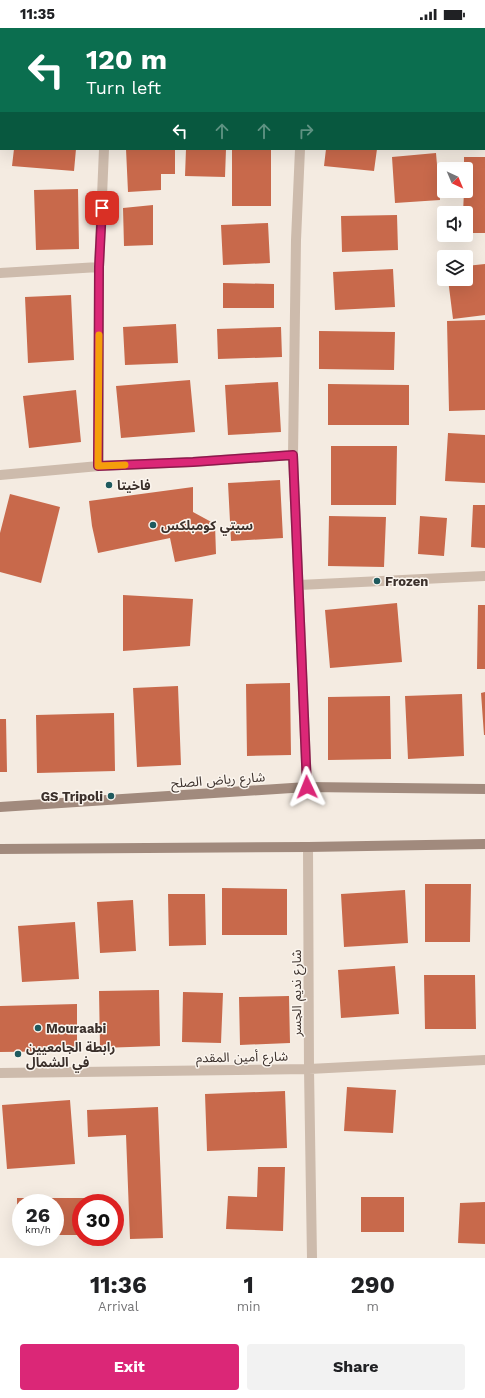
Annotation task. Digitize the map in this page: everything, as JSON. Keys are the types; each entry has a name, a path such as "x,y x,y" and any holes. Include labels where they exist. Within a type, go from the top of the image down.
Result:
{"street":[{"path":"98,466 99,267 104,150"},
{"path":"300,150 296,240 293,455 307,787"},
{"path":"0,273 99,267"},
{"path":"0,475 98,466 193,462 293,455"},
{"path":"299,585 485,576"},
{"name":"شارع رياض الصلح","path":"0,807 307,787 485,789"},
{"path":"0,849 485,844"},
{"name":"شارع نديم الجسر","path":"308,847 312,1258"},
{"name":"شارع أمين المقدم","path":"0,1073 309,1070 485,1060"}],"building":[{"path":"14,150 76,150 74,171 12,166"},
{"path":"126,150 175,150 175,174 161,174 161,190 128,192"},
{"path":"186,150 226,150 225,177 185,176"},
{"path":"232,150 271,150 271,206 232,206"},
{"path":"326,150 377,150 374,171 324,166"},
{"path":"436,153 437,198 440,198 440,200 395,203 392,157"},
{"path":"464,157 485,157 485,233 473,233 473,206 463,206 464,198 473,198 473,162 464,162"},
{"path":"78,189 79,249 36,250 34,190"},
{"path":"153,205 153,245 124,246 123,208"},
{"path":"397,215 398,250 342,252 341,216"},
{"path":"268,223 270,263 223,265 221,225"},
{"path":"485,264 485,315 453,319 449,286 473,286 473,265"},
{"path":"393,269 395,307 335,310 333,272"},
{"path":"223,283 274,284 274,308 223,308"},
{"path":"71,295 74,360 28,363 25,297"},
{"path":"485,320 485,410 449,411 447,321"},
{"path":"176,324 178,363 125,365 123,327"},
{"path":"281,327 282,357 218,359 217,329"},
{"path":"319,331 395,332 394,370 319,369"},
{"path":"190,380 195,432 121,438 116,386"},
{"path":"278,382 281,432 228,435 225,385"},
{"path":"328,384 409,385 409,425 328,425"},
{"path":"76,390 81,442 29,448 23,396"},
{"path":"448,433 485,435 485,483 445,481"},
{"path":"331,446 397,446 396,505 331,505"},
{"path":"280,480 283,538 231,541 228,483"},
{"name":"سيتي كومبلكس","path":"193,487 193,512 215,524 216,554 175,562 170,538 98,553 92,526 89,501"},
{"path":"10,494 60,507 41,583 0,572 0,533"},
{"path":"473,505 485,505 485,548 471,547"},
{"path":"329,516 386,517 384,567 328,566"},
{"path":"420,516 447,518 444,556 418,554"},
{"path":"123,595 193,599 190,646 123,651"},
{"path":"397,603 402,662 330,668 325,610"},
{"path":"478,605 485,605 485,669 477,669"},
{"path":"290,683 291,755 247,756 246,684"},
{"path":"178,686 181,765 137,767 133,688"},
{"path":"485,692 485,735 484,735 481,693"},
{"path":"462,694 464,756 408,759 405,696"},
{"path":"390,696 391,759 328,760 328,697"},
{"path":"114,713 115,771 37,773 36,715"},
{"path":"0,719 6,719 7,772 0,772"},
{"path":"425,884 471,884 470,942 425,942"},
{"path":"222,888 287,889 287,935 222,935"},
{"path":"405,890 408,943 344,947 341,894"},
{"path":"168,894 205,894 206,945 169,946"},
{"path":"133,900 136,951 100,953 97,902"},
{"path":"75,922 79,979 22,982 18,926"},
{"path":"395,966 399,1014 341,1018 338,970"},
{"path":"424,975 475,975 476,1029 425,1029"},
{"path":"159,990 160,1046 100,1048 99,991"},
{"path":"183,992 223,993 221,1043 182,1042"},
{"path":"289,996 290,1043 240,1045 239,997"},
{"name":"Mouraabi","path":"77,1004 77,1051 0,1052 0,1006"},
{"path":"347,1087 396,1090 393,1133 344,1131"},
{"path":"285,1091 287,1148 207,1151 205,1094"},
{"path":"70,1100 75,1164 7,1169 2,1105"},
{"path":"158,1107 163,1238 130,1239 126,1135 88,1137 87,1110"},
{"path":"258,1167 285,1167 283,1231 226,1229 228,1196 257,1197"},
{"path":"361,1197 404,1197 404,1232 361,1232"},
{"path":"64,1198 72,1198 72,1235 64,1235"},
{"path":"485,1202 485,1244 458,1243 460,1203"}],"slow traffic":[{"path":"99,335 98,466 125,465"}],"place":[{"name":"فاخيتا","path":"109,485"},
{"name":"سيتي كومبلكس","path":"153,525"},
{"name":"Frozen","path":"377,581"},
{"name":"GS Tripoli","path":"111,796"},
{"name":"Mouraabi","path":"38,1028"},
{"name":"رابطة الجامعيين في الشمال","path":"18,1054"}],"route":[{"path":"102,208 99,267 98,466 193,462 293,455 307,787"}]}
